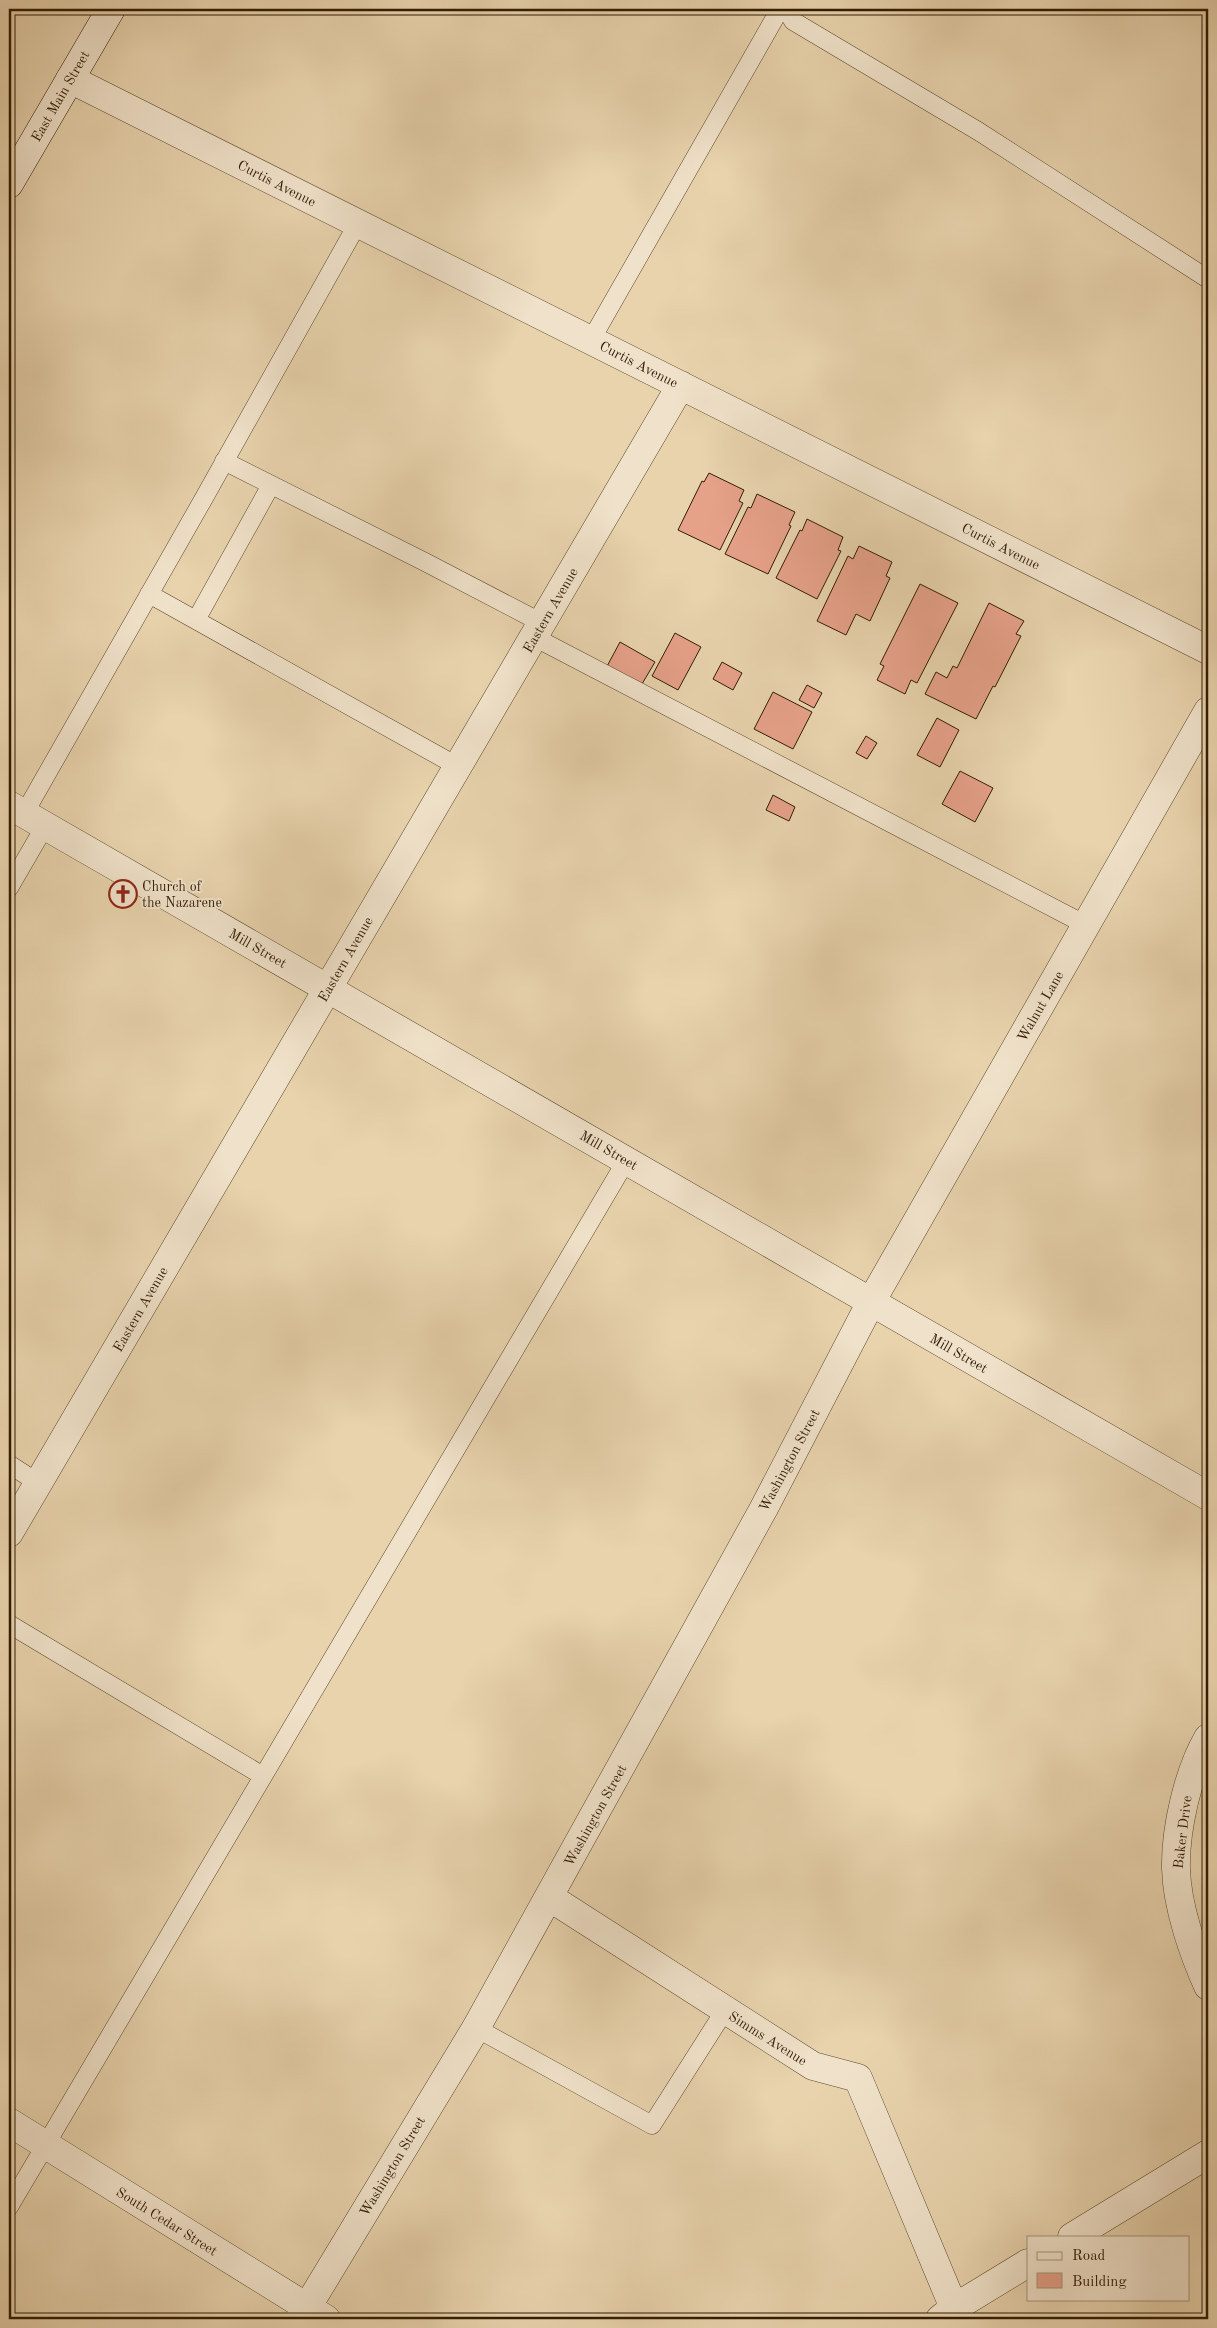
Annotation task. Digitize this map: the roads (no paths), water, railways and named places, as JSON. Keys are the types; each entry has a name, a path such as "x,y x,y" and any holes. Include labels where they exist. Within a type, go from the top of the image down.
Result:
{"street":[{"name":"East Main Street","path":"9,184 111,9"},
{"name":"Curtis Avenue","path":"70,79 1208,650"},
{"name":"Eastern Avenue","path":"9,1533 681,385"},
{"name":"Walnut Lane","path":"871,1302 1208,711"},
{"name":"Mill Street","path":"26,815 1208,1496"},
{"name":"Washington Street","path":"311,2315 549,1897 764,1508 871,1302"},
{"name":"Baker Drive","path":"1208,1738 1198,1755 1185,1798 1176,1870 1182,1911 1194,1956 1208,1986"},
{"name":"Simms Avenue","path":"549,1897 813,2066 858,2078 947,2314"},
{"name":"South Cedar Street","path":"9,2122 311,2315"},
{"path":"1074,2236 1208,2154"},
{"path":"947,2314 1027,2264"}],"lane":[{"path":"590,340 780,9"},
{"path":"786,9 793,21 978,131 1208,279"},
{"path":"9,888 26,815 358,223"},
{"path":"224,462 271,485 1086,925"},
{"path":"196,620 271,485"},
{"path":"149,594 458,766"},
{"path":"9,2207 626,1161"},
{"path":"9,1464 38,1483"},
{"path":"9,1624 263,1776"},
{"path":"476,2028 652,2125 725,2010"}],"place":[{"name":"Church of the Nazarene","path":"123,894"}]}
